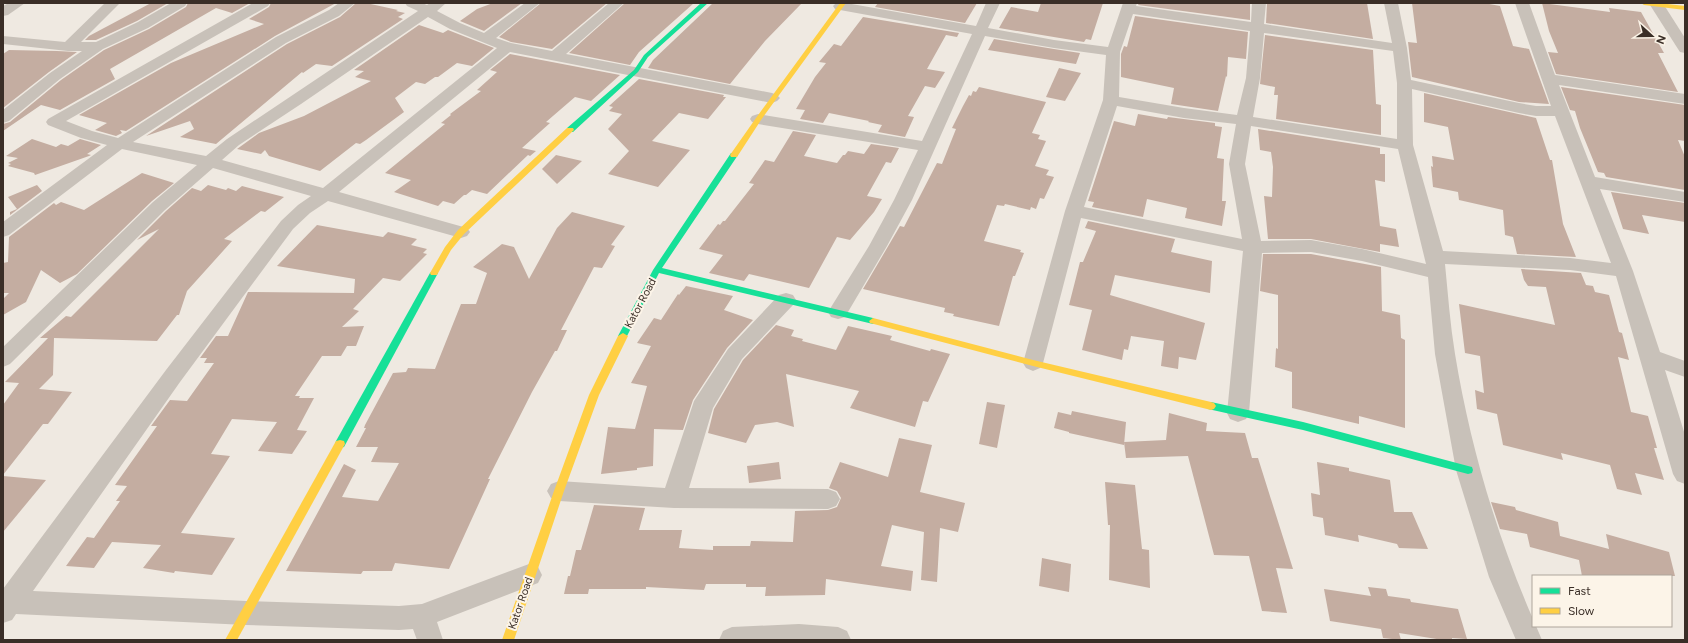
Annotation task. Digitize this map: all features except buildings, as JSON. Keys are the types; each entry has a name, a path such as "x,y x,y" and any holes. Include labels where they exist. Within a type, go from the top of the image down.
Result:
{"street":[{"path":"3,12 18,3"},
{"path":"68,47 113,3"},
{"path":"3,118 55,76 98,46 143,25 180,3"},
{"path":"263,3 54,122 87,135 110,140 119,144 209,162 461,232"},
{"path":"3,231 119,144 232,70 251,60 281,40 334,13 348,3"},
{"path":"412,3 433,7 485,39 507,47 772,98"},
{"path":"485,39 533,3"},
{"path":"554,57 617,3"},
{"path":"231,640 448,249 461,232 569,131 636,71 646,56 705,3"},
{"path":"838,312 899,207 958,83 993,3"},
{"path":"1238,413 1253,247 1237,164 1253,78 1259,3"},
{"path":"1391,3 1400,48 1404,83 1405,144 1436,265 1446,354 1468,470 1502,577 1529,640"},
{"path":"1522,3 1561,111 1624,271 1685,474"},
{"path":"1651,4 1685,8"},
{"path":"1651,4 1685,49"},
{"path":"842,5 1054,44 1113,52"},
{"name":"Kator Road","path":"508,640 529,575 594,395 624,333 658,270 758,118 842,5"},
{"path":"1033,363 1074,211 1111,100 1113,52 1129,6 1256,28 1400,48"},
{"path":"3,359 159,206 233,142 296,101 433,7"},
{"path":"3,40 68,47 98,46"},
{"path":"5,605 173,376 288,225 304,210 326,194 507,47"},
{"path":"1549,79 1685,99"},
{"path":"1404,83 1519,108 1536,111 1561,111"},
{"path":"1111,100 1184,113 1244,120 1364,140 1405,144"},
{"path":"758,118 928,147"},
{"path":"1588,181 1617,187 1685,197"},
{"path":"1074,211 1253,247 1311,246 1362,255 1436,265 1570,264 1624,271"},
{"path":"658,270 838,312 1033,363 1238,413 1303,426 1468,470"},
{"path":"674,498 702,407 735,354 786,300"},
{"path":"1651,357 1685,369"},
{"path":"559,491 674,498 828,499"},
{"path":"5,605 399,618 426,628 529,575"},
{"path":"732,640 799,638 838,640"}],"traffic: fast":[{"path":"570,130 636,71 646,56 705,3"},
{"path":"623,336 657,270 734,155"},
{"path":"657,270 873,321"},
{"path":"340,444 434,273"},
{"path":"1211,406 1303,426 1468,470"}],"traffic: slow":[{"path":"734,155 758,119 843,3"},
{"path":"1644,3 1685,8"},
{"path":"434,273 448,249 461,232 570,130"},
{"path":"873,321 1033,363 1211,406"},
{"path":"508,640 559,491 594,395 623,336"},
{"path":"231,640 340,444"}]}
